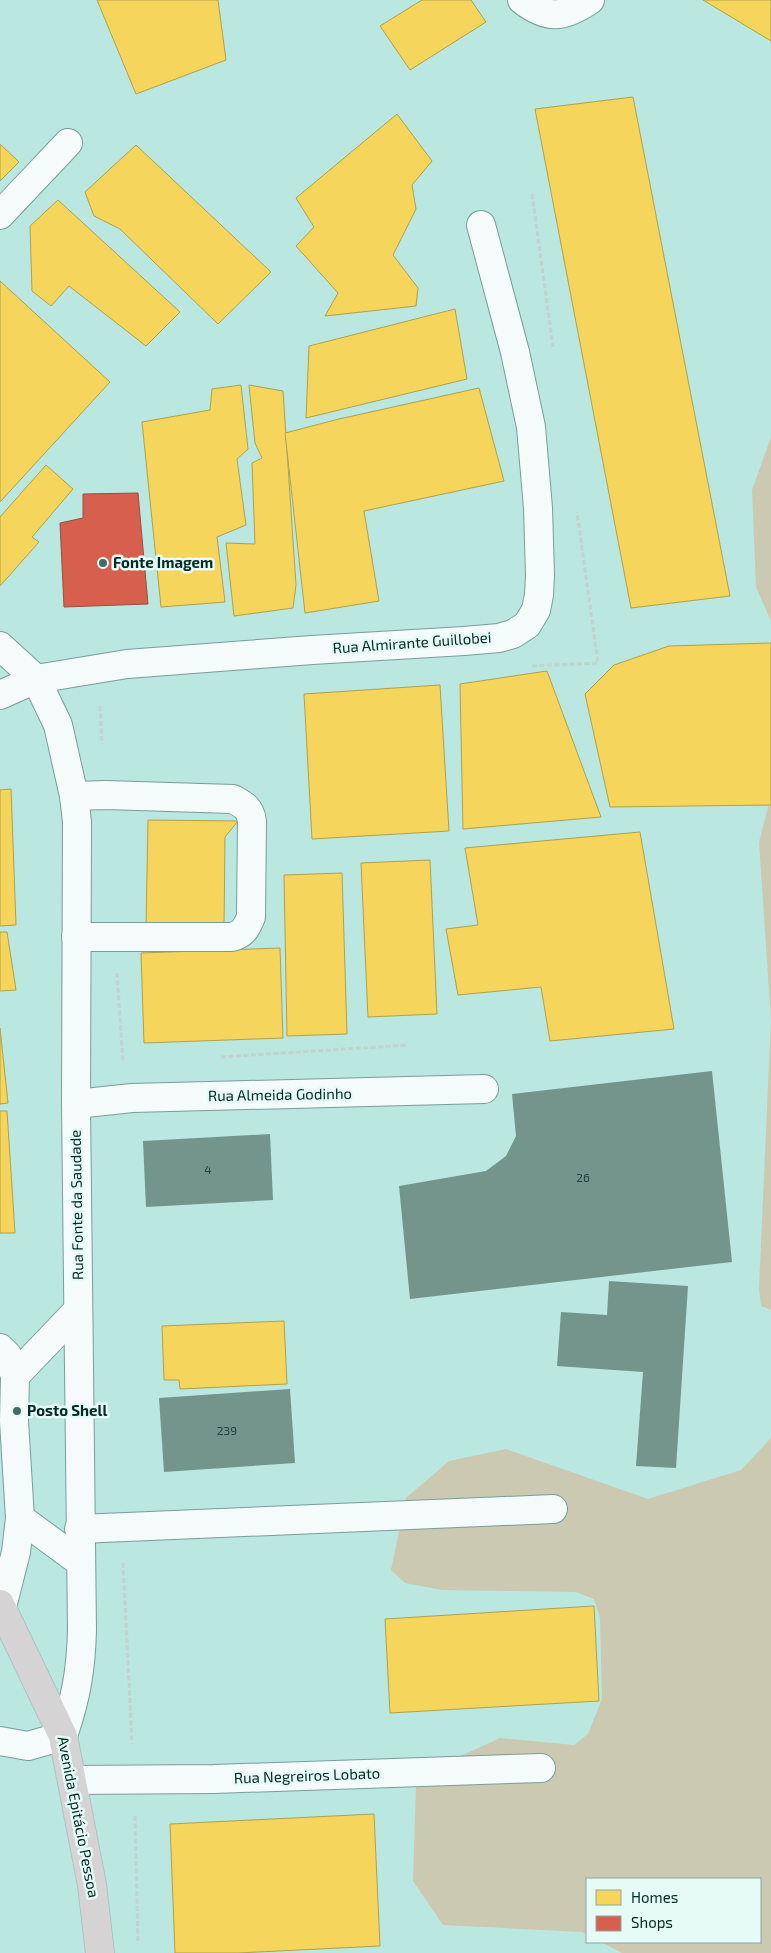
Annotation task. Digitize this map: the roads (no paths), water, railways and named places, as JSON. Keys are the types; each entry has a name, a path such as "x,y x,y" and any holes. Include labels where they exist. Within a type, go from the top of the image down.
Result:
{"highway":[{"name":"Avenida Epitácio Pessoa","path":"1,1605 63,1736 92,1885 100,1953"}],"street":[{"path":"522,0 536,11 548,15 562,14 579,8 590,0"},
{"path":"0,215 68,143"},
{"name":"Rua Almirante Guillobei","path":"36,679 127,664 499,638 513,634 527,625 536,610 540,575 538,508 531,427 515,352 481,225"},
{"name":"Rua Fonte da Saudade","path":"0,646 36,679 60,732 74,796 77,822 76,1104 81,1656 75,1700 63,1736"},
{"path":"0,695 36,679"},
{"path":"74,796 106,795 232,799 244,804 250,812 252,821 251,917 246,929 240,935 232,937 76,937"},
{"name":"Rua Almeida Godinho","path":"76,1104 132,1098 484,1090"},
{"path":"15,1376 78,1310"},
{"path":"0,1348 8,1356 15,1376 14,1421 20,1518 16,1552 1,1605"},
{"path":"79,1529 553,1510"},
{"path":"20,1518 80,1562"},
{"path":"0,1741 28,1746 63,1736"},
{"name":"Rua Negreiros Lobato","path":"72,1780 214,1779 541,1768"}],"place":[{"name":"Fonte Imagem","path":"103,563"},
{"name":"Posto Shell","path":"17,1411"}]}
